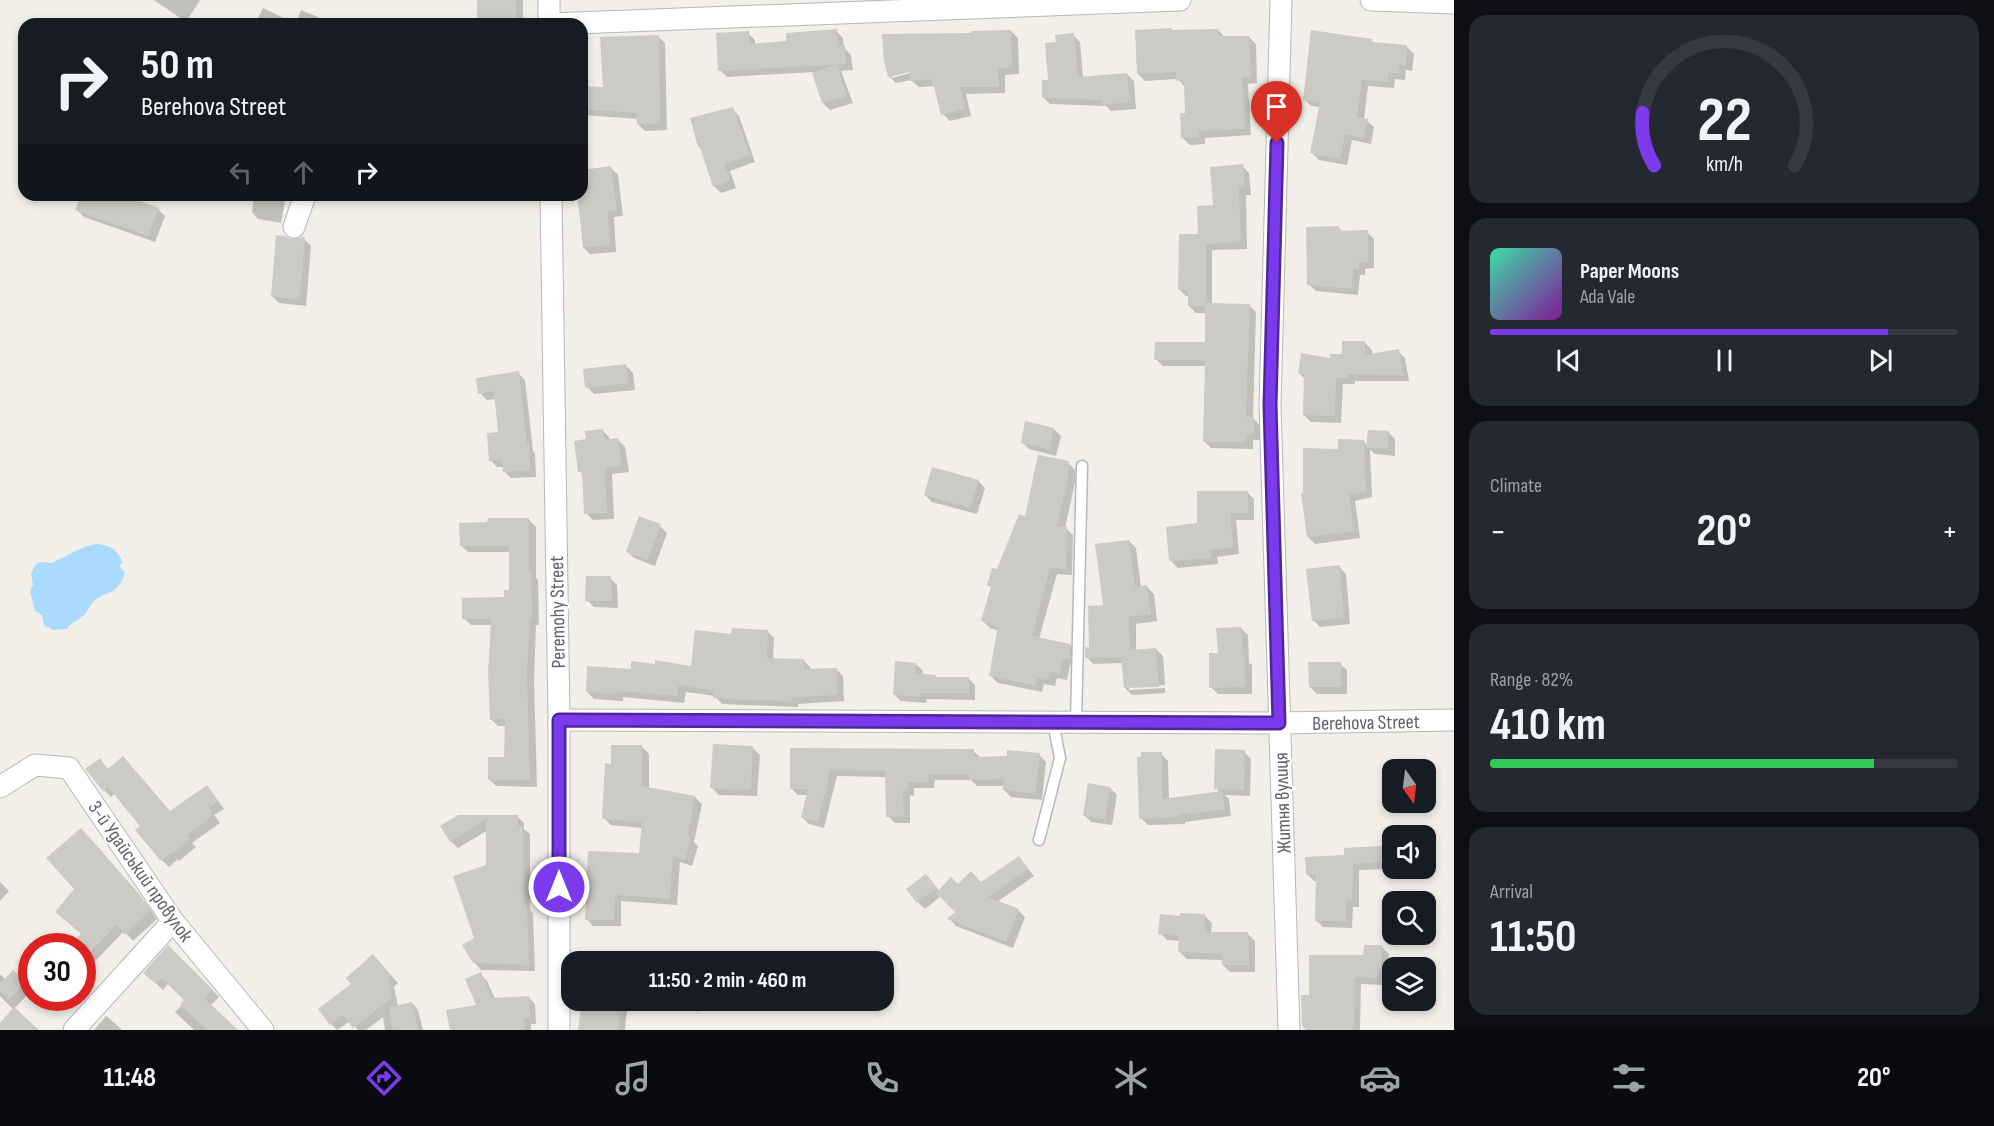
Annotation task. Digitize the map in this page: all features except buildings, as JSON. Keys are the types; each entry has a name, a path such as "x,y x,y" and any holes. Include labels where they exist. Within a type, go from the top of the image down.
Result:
{"street":[{"path":"549,0 549,18"},
{"path":"588,22 1180,0"},
{"name":"Житня вулиця","path":"1281,0 1270,405 1289,1030"},
{"path":"1371,0 1454,3"},
{"path":"294,227 302,201"},
{"name":"Peremohy Street","path":"551,201 559,720 559,1030"},
{"name":"Berehova Street","path":"559,720 1279,723 1454,720"},
{"name":"3-й Удайський провулок","path":"0,787 35,765 69,768 173,921 263,1030"},
{"path":"74,1030 173,921"}],"lane":[{"path":"1076,722 1082,466"},
{"path":"1039,840 1060,758 1053,722"}],"water":[{"path":"96,544 106,545 118,554 123,562 119,566 125,573 122,581 115,589 93,602 85,614 67,629 53,630 44,625 42,615 35,611 30,591 33,585 31,574 35,565 40,562 52,563 84,547"}],"route":[{"path":"559,887 559,720 1279,723 1270,405 1277,143"}]}
